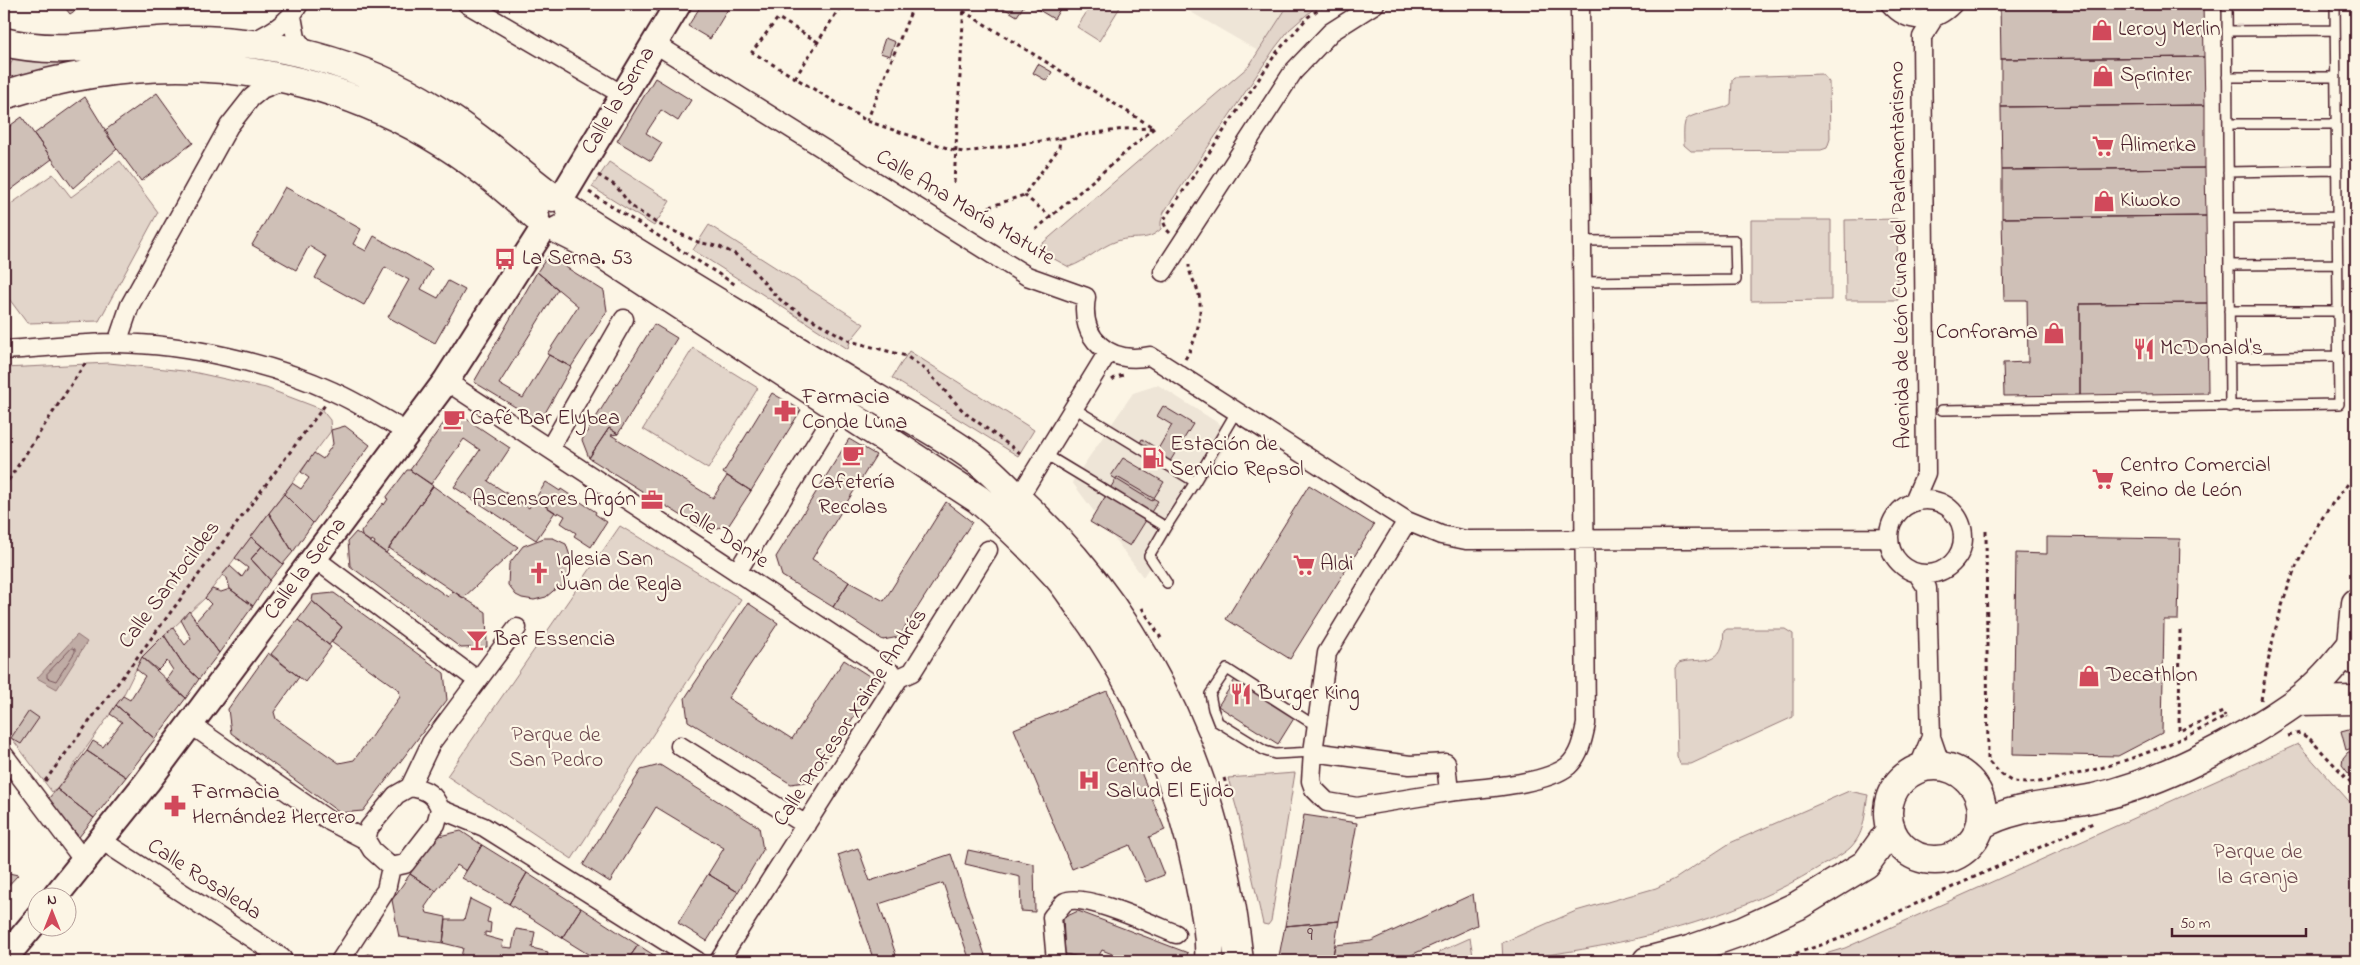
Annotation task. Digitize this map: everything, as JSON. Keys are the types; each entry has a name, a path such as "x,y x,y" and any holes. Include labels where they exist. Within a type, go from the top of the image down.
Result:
{"main road":[{"path":"4,42 43,49 184,40 249,44 309,56 350,67 396,87 433,107 484,142 553,214 587,244 842,401 900,429 927,429"},
{"path":"4,95 43,82 121,69 201,67 244,71 289,79 342,93 387,111 419,127 520,201 553,214 782,341 975,458 1071,552 1094,579 1133,635 1164,690 1209,806 1232,904 1239,961"},
{"path":"782,341 796,364 842,401 978,499 1007,524 1058,577 1098,631 1133,690 1159,748 1180,806 1194,855 1207,921 1209,961"},
{"path":"1980,825 1997,815 2019,809 2095,798 2137,785 2189,764 2297,701 2354,653 2356,603"},
{"path":"2297,701 2356,700"},
{"path":"1929,768 1957,771 1970,781 1978,794 1982,810 1980,825 1975,838 1965,849 1952,856 1938,860 1924,858 1910,852 1899,843 1891,829 1888,814 1890,798 1898,784 1929,768"},
{"path":"1978,794 1994,802 2019,809"},
{"path":"1866,864 1891,829"},
{"path":"1648,961 1689,950 1743,931 1797,906 1866,864 1910,852"}],"street":[{"path":"467,4 623,95"},
{"name":"Calle la Serna","path":"62,888 190,724 446,381 553,214 678,4"},
{"path":"1163,272 1293,72 1331,32 1375,4"},
{"path":"1407,521 1327,653 1311,771 1314,790 1327,802 1357,807 1536,780 1568,766 1580,748 1586,724 1580,4"},
{"name":"Avenida de León Cuna del Parlamentarismo","path":"1890,4 1899,14 1910,19 1922,37"},
{"name":"Avenida de León Cuna del Parlamentarismo","path":"1938,501 1926,473 1922,37 1934,18 1945,13 1953,4"},
{"path":"249,44 272,33 296,10"},
{"path":"296,10 296,38 309,56"},
{"path":"1910,19 1934,18"},
{"name":"Calle Ana María Matute","path":"654,42 1027,276 1086,297 1085,320 1089,332 1098,344 1108,352"},
{"path":"117,343 130,304 229,126 251,98 262,89 289,79"},
{"path":"550,448 624,319"},
{"path":"4,350 117,343 153,346 219,356 277,370 334,392 407,432"},
{"path":"1018,499 1108,352 1124,358 1150,356 1407,521 1441,536 1466,540 1888,538"},
{"name":"Calle Dante","path":"446,381 899,678"},
{"path":"737,572 842,401"},
{"name":"Avenida de León Cuna del Parlamentarismo","path":"1914,501 1926,473"},
{"path":"1926,499 1938,501 1949,507 1958,516 1964,535 1961,551 1955,560 1947,568 1926,578 1905,568 1897,561 1891,551 1888,538 1889,528 1894,516 1903,507 1914,501 1926,499"},
{"name":"Calle Profesor Xaime Andrés","path":"719,961 899,678 912,672 988,550"},
{"path":"314,558 477,680"},
{"path":"1926,578 1931,737 1929,768"},
{"path":"410,787 432,743 517,628"},
{"path":"190,724 331,822 366,840 372,850 391,866 405,864 436,824 440,809 437,799 423,788 410,787 396,794 369,828 366,840"},
{"path":"680,746 806,825"},
{"path":"1313,752 1410,765 1446,763 1449,792"},
{"path":"4,756 84,861"},
{"path":"440,809 484,826 697,961"},
{"name":"Calle Rosaleda","path":"101,840 282,958"},
{"path":"340,961 386,890 391,866"},
{"path":"1056,961 1052,917 1065,902 1078,900 1101,905 1176,934"},
{"path":"9,955 28,931"}],"lane":[{"path":"2227,4 2230,407"},
{"path":"1942,410 2339,404 2335,4"},
{"path":"2227,31 2335,30"},
{"path":"2227,78 2336,78"},
{"path":"2228,124 2336,124"},
{"path":"2228,172 2337,170"},
{"path":"2229,218 2338,217"},
{"path":"1582,240 1736,240 1736,280 1582,282"},
{"path":"2229,265 2338,264"},
{"path":"2229,311 2338,311"},
{"path":"2230,358 2339,356"},
{"path":"1074,408 1195,482"},
{"path":"1167,584 1149,556 1236,412"},
{"path":"1045,454 1166,528"},
{"path":"1313,752 1275,754 1265,751 1218,722 1210,694 1227,669 1308,721 1317,723"}],"path":[{"path":"795,78 842,4"},
{"path":"867,121 914,4"},
{"path":"954,183 964,4"},
{"path":"963,11 1154,128"},
{"path":"818,42 778,18 752,52 867,121 956,151 966,152 1124,129 1154,128"},
{"path":"1034,231 1154,128"},
{"path":"988,207 1024,195 1060,148 1060,138"},
{"path":"596,173 616,186 631,206 656,223 698,242 720,247 735,254 748,264 785,304 850,341 906,356 926,370 964,412 1020,453"},
{"path":"588,186 588,192 612,207"},
{"path":"1024,195 1051,217"},
{"path":"1176,373 1192,348"},
{"path":"4,487 88,358"},
{"path":"1111,382 1116,377 1132,374"},
{"name":"Calle Santocildes","path":"41,786 325,404"},
{"path":"2261,701 2269,649 2287,586 2314,532 2356,475"},
{"path":"1986,531 1988,761 2000,772 2014,782 2043,782 2108,768 2160,749 2225,717"},
{"path":"2180,630 2179,731 2223,712 2228,722"},
{"path":"2279,740 2300,734 2310,739 2356,788"},
{"path":"1773,961 1839,940 2102,819"},
{"path":"2277,961 2296,956"}],"shaded area":[{"path":"1177,4 1289,4 1258,51"},
{"name":"Estación de Servicio Repsol","path":"1158,385 1234,433 1143,577 1072,482 1133,393"}],"green space":[{"path":"1092,4 1122,4 1099,41 1077,27"},
{"path":"1289,4 1319,4 1289,30 1275,48 1164,212 1161,229 1150,236 1117,241 1069,267 1036,249 1249,66"},
{"path":"191,49 191,56 4,85 4,79 14,56"},
{"path":"1822,74 1829,82 1830,139 1827,148 1821,150 1691,151 1684,145 1684,127 1687,119 1731,104 1732,80 1735,77"},
{"path":"120,161 158,212 99,321 27,323 4,292 4,209 53,174 71,197"},
{"path":"609,162 670,201 654,226 592,187"},
{"path":"1897,219 1898,300 1846,300 1845,220"},
{"path":"1751,220 1831,220 1831,300 1751,301"},
{"path":"709,225 864,324 850,341 848,349 693,250"},
{"path":"693,348 758,388 708,469 643,429"},
{"path":"909,351 1034,430 1018,456 892,378"},
{"path":"109,363 193,372 266,388 321,409 330,420 331,431 205,598 142,657 123,696 57,789 52,792 4,728 4,368"},
{"name":"Parque de San Pedro","path":"620,526 741,599 572,859 447,776"},
{"path":"1727,629 1785,629 1793,634 1793,717 1691,764 1680,764 1677,756 1675,668 1679,663 1685,661 1705,660 1716,655 1720,651 1724,631"},
{"name":"Parque de la Granja","path":"2298,744 2356,809 2356,961 1802,961 1845,948"},
{"path":"1295,773 1271,921 1268,925 1263,924 1239,817 1228,778"},
{"path":"1849,791 1868,795 1864,822 1856,841 1843,853 1787,885 1726,912 1663,932 1599,946 1527,959 1503,961 1502,943 1576,911 1656,888 1675,879 1730,843"},
{"path":"1470,938 1474,961 1440,961 1439,952"}],"water":[{"path":"77,635 87,642 57,689 37,678"}],"building":[{"path":"62,4 85,4 70,14"},
{"path":"702,4 731,4 710,39 688,26"},
{"path":"997,4 1025,4 1017,16"},
{"path":"1029,4 1063,4 1054,19"},
{"name":"Leroy Merlin","path":"2000,4 2203,4 2204,57 2001,59"},
{"path":"885,38 895,42 890,56 880,53"},
{"name":"Sprinter","path":"2204,57 2205,105 2001,107 2001,59"},
{"path":"1038,64 1052,72 1047,81 1033,73"},
{"path":"655,78 691,100 678,121 661,110 646,133 662,143 651,161 617,141"},
{"path":"157,93 193,143 141,181 104,131"},
{"path":"85,97 117,149 73,188 34,134"},
{"name":"Alimerka","path":"2205,105 2205,168 2002,170 2001,107"},
{"path":"22,117 52,159 4,195 4,130"},
{"name":"Kiwoko","path":"2205,168 2206,216 2002,218 2002,170"},
{"path":"285,187 361,229 353,244 366,251 374,236 432,269 421,289 438,298 448,281 465,290 435,343 388,317 409,280 385,267 364,305 315,278 327,257 309,246 296,270 252,245"},
{"name":"Conforama","path":"2206,216 2207,303 2080,304 2080,395 2004,396 2003,363 2028,362 2027,300 2004,300 2002,218"},
{"path":"548,256 604,291 607,311 571,367 547,354 578,306 537,272"},
{"path":"537,272 558,289 499,384 523,398 549,355 571,367 540,422 474,382"},
{"name":"McDonald's","path":"2207,303 2208,393 2080,395 2080,304"},
{"path":"654,324 677,338 618,434 609,428 589,458 582,440"},
{"path":"772,393 801,410 751,491 723,473"},
{"path":"1163,406 1193,424 1169,463 1139,445 1142,439 1158,449 1172,425 1157,416"},
{"path":"453,410 510,448 488,481 529,508 535,499 555,512 536,540 454,487 480,450 464,439 431,484 410,470"},
{"path":"345,426 370,445 313,523 284,494 292,483 301,489 309,478 301,472 314,453 323,459 333,444 331,430"},
{"path":"609,428 618,434 611,435 713,498 727,476 751,491 729,525 706,531 589,458"},
{"path":"849,439 876,455 812,559 849,582 833,607 782,576 776,557"},
{"path":"1123,458 1164,482 1152,501 1111,476"},
{"path":"407,470 410,470 433,486 386,553 374,544 375,542 372,540 371,542 362,536 361,532 383,503 384,505 388,499 386,498"},
{"path":"1117,477 1158,501 1130,546 1090,522"},
{"path":"546,482 560,491 561,489 596,512 595,514 607,522 591,547 574,536 576,533 561,523 565,516 558,512 557,514 535,499"},
{"name":"Aldi","path":"1309,485 1374,525 1290,659 1226,619"},
{"path":"433,486 518,547 463,598 389,548"},
{"path":"284,494 313,523 293,552 269,513"},
{"path":"946,502 972,522 899,637 883,640 833,607 849,582 884,601"},
{"path":"269,513 293,552 283,564 251,537"},
{"path":"356,532 448,597 453,591 486,612 487,647 461,648 350,566 348,541"},
{"path":"251,537 262,546 251,559 270,580 253,606 230,589 227,578 222,575 230,566 242,577 248,568 235,558"},
{"name":"Decathlon","path":"2047,537 2180,539 2178,620 2164,620 2162,733 2118,756 2013,754 2016,553 2047,554"},
{"name":"Iglesia San Juan de Regla","path":"544,538 553,538 566,544 571,559 569,577 562,588 559,586 546,597 534,600 522,598 516,595 508,585 509,564 523,546"},
{"path":"262,546 283,564 270,580 251,559"},
{"path":"212,589 221,592 230,589 253,606 219,653 196,621 211,604 205,598"},
{"path":"334,593 444,673 447,700 363,811 340,813 231,733 228,709 268,653 299,677 274,712 276,719 339,763 354,760 400,697 399,690 331,642 342,627 312,601 313,595"},
{"path":"312,601 342,627 329,645 298,620"},
{"path":"748,603 778,623 728,698 792,739 844,660 877,681 812,781 791,784 688,721 685,698"},
{"path":"189,611 219,653 199,679 183,664 164,635 173,628 185,645 191,638 181,620"},
{"path":"298,620 331,647 305,682 271,654"},
{"path":"164,635 183,664 199,679 186,698 165,681 173,670 167,661 158,670 142,657"},
{"path":"142,657 186,698 155,739 116,705 123,696 130,700 145,676 136,669"},
{"path":"1236,678 1296,715 1278,744 1218,706"},
{"name":"Centro de Salud El Ejido","path":"1107,691 1165,830 1149,837 1164,875 1146,882 1130,845 1072,869 1014,729"},
{"path":"116,705 155,739 126,777 87,751 93,741 103,747 122,722 110,714"},
{"path":"29,711 39,718 21,744 11,738"},
{"path":"2356,727 2356,747 2346,750 2341,731"},
{"path":"87,751 126,777 94,818 57,789"},
{"path":"2348,752 2356,752 2356,774 2349,774 2342,765 2343,758"},
{"path":"660,765 759,827 763,850 738,892 708,874 724,848 656,807 610,882 583,865 641,770"},
{"path":"57,789 94,818 79,837 48,799"},
{"path":"1304,815 1357,823 1339,921 1285,926"},
{"path":"461,831 482,845 466,871 457,865 436,891 410,874 435,837"},
{"path":"482,845 527,873 509,904 462,878"},
{"path":"858,848 870,881 951,854 987,961 970,961 943,883 879,904 898,961 874,961 838,855"},
{"path":"968,850 1034,864 1035,912 1021,911 1020,877 965,864"},
{"path":"4,872 18,875 4,890"},
{"path":"527,873 581,908 562,938 509,904"},
{"path":"410,874 436,891 425,907 427,913 446,917 443,943 399,937 392,900"},
{"path":"708,874 738,892 707,941 678,923"},
{"path":"1473,894 1477,925 1398,961 1332,961 1335,945 1371,941"},
{"path":"470,899 490,909 487,922 491,923 490,933 485,932 485,936 503,941 502,947 512,948 516,929 535,932 532,948 548,952 546,961 460,961 463,948 443,943 446,920 464,920"},
{"path":"581,908 638,945 627,961 599,961 562,938"},
{"path":"1078,911 1188,953 1184,961 1130,961 1102,950 1096,961 1065,954 1063,918"},
{"path":"1339,921 1332,961 1278,961 1285,926"},
{"path":"638,945 663,961 627,961"},
{"path":"367,954 406,961 365,961"},
{"path":"1065,954 1096,961 1067,961"},
{"path":"1828,955 1830,961 1811,961"}],"place":[{"name":"Leroy Merlin","path":"2102,30"},
{"name":"Sprinter","path":"2103,76"},
{"name":"Alimerka","path":"2103,146"},
{"name":"Kiwoko","path":"2104,201"},
{"name":"La Serna. 53","path":"505,259"},
{"name":"Conforama","path":"2054,333"},
{"name":"McDonald's","path":"2144,349"},
{"name":"Farmacia Conde Luna","path":"785,411"},
{"name":"Café Bar Elybea","path":"454,419"},
{"name":"Cafetería Recolas","path":"853,455"},
{"name":"Estación de Servicio Repsol","path":"1153,458"},
{"name":"Centro Comercial Reino de León","path":"2103,479"},
{"name":"Ascensores Argón","path":"652,500"},
{"name":"Aldi","path":"1304,565"},
{"name":"Iglesia San Juan de Regla","path":"539,573"},
{"name":"Bar Essencia","path":"477,640"},
{"name":"Decathlon","path":"2089,676"},
{"name":"Burger King","path":"1241,694"},
{"name":"Centro de Salud El Ejido","path":"1089,780"},
{"name":"Farmacia Hernández Herrero","path":"175,806"}]}
